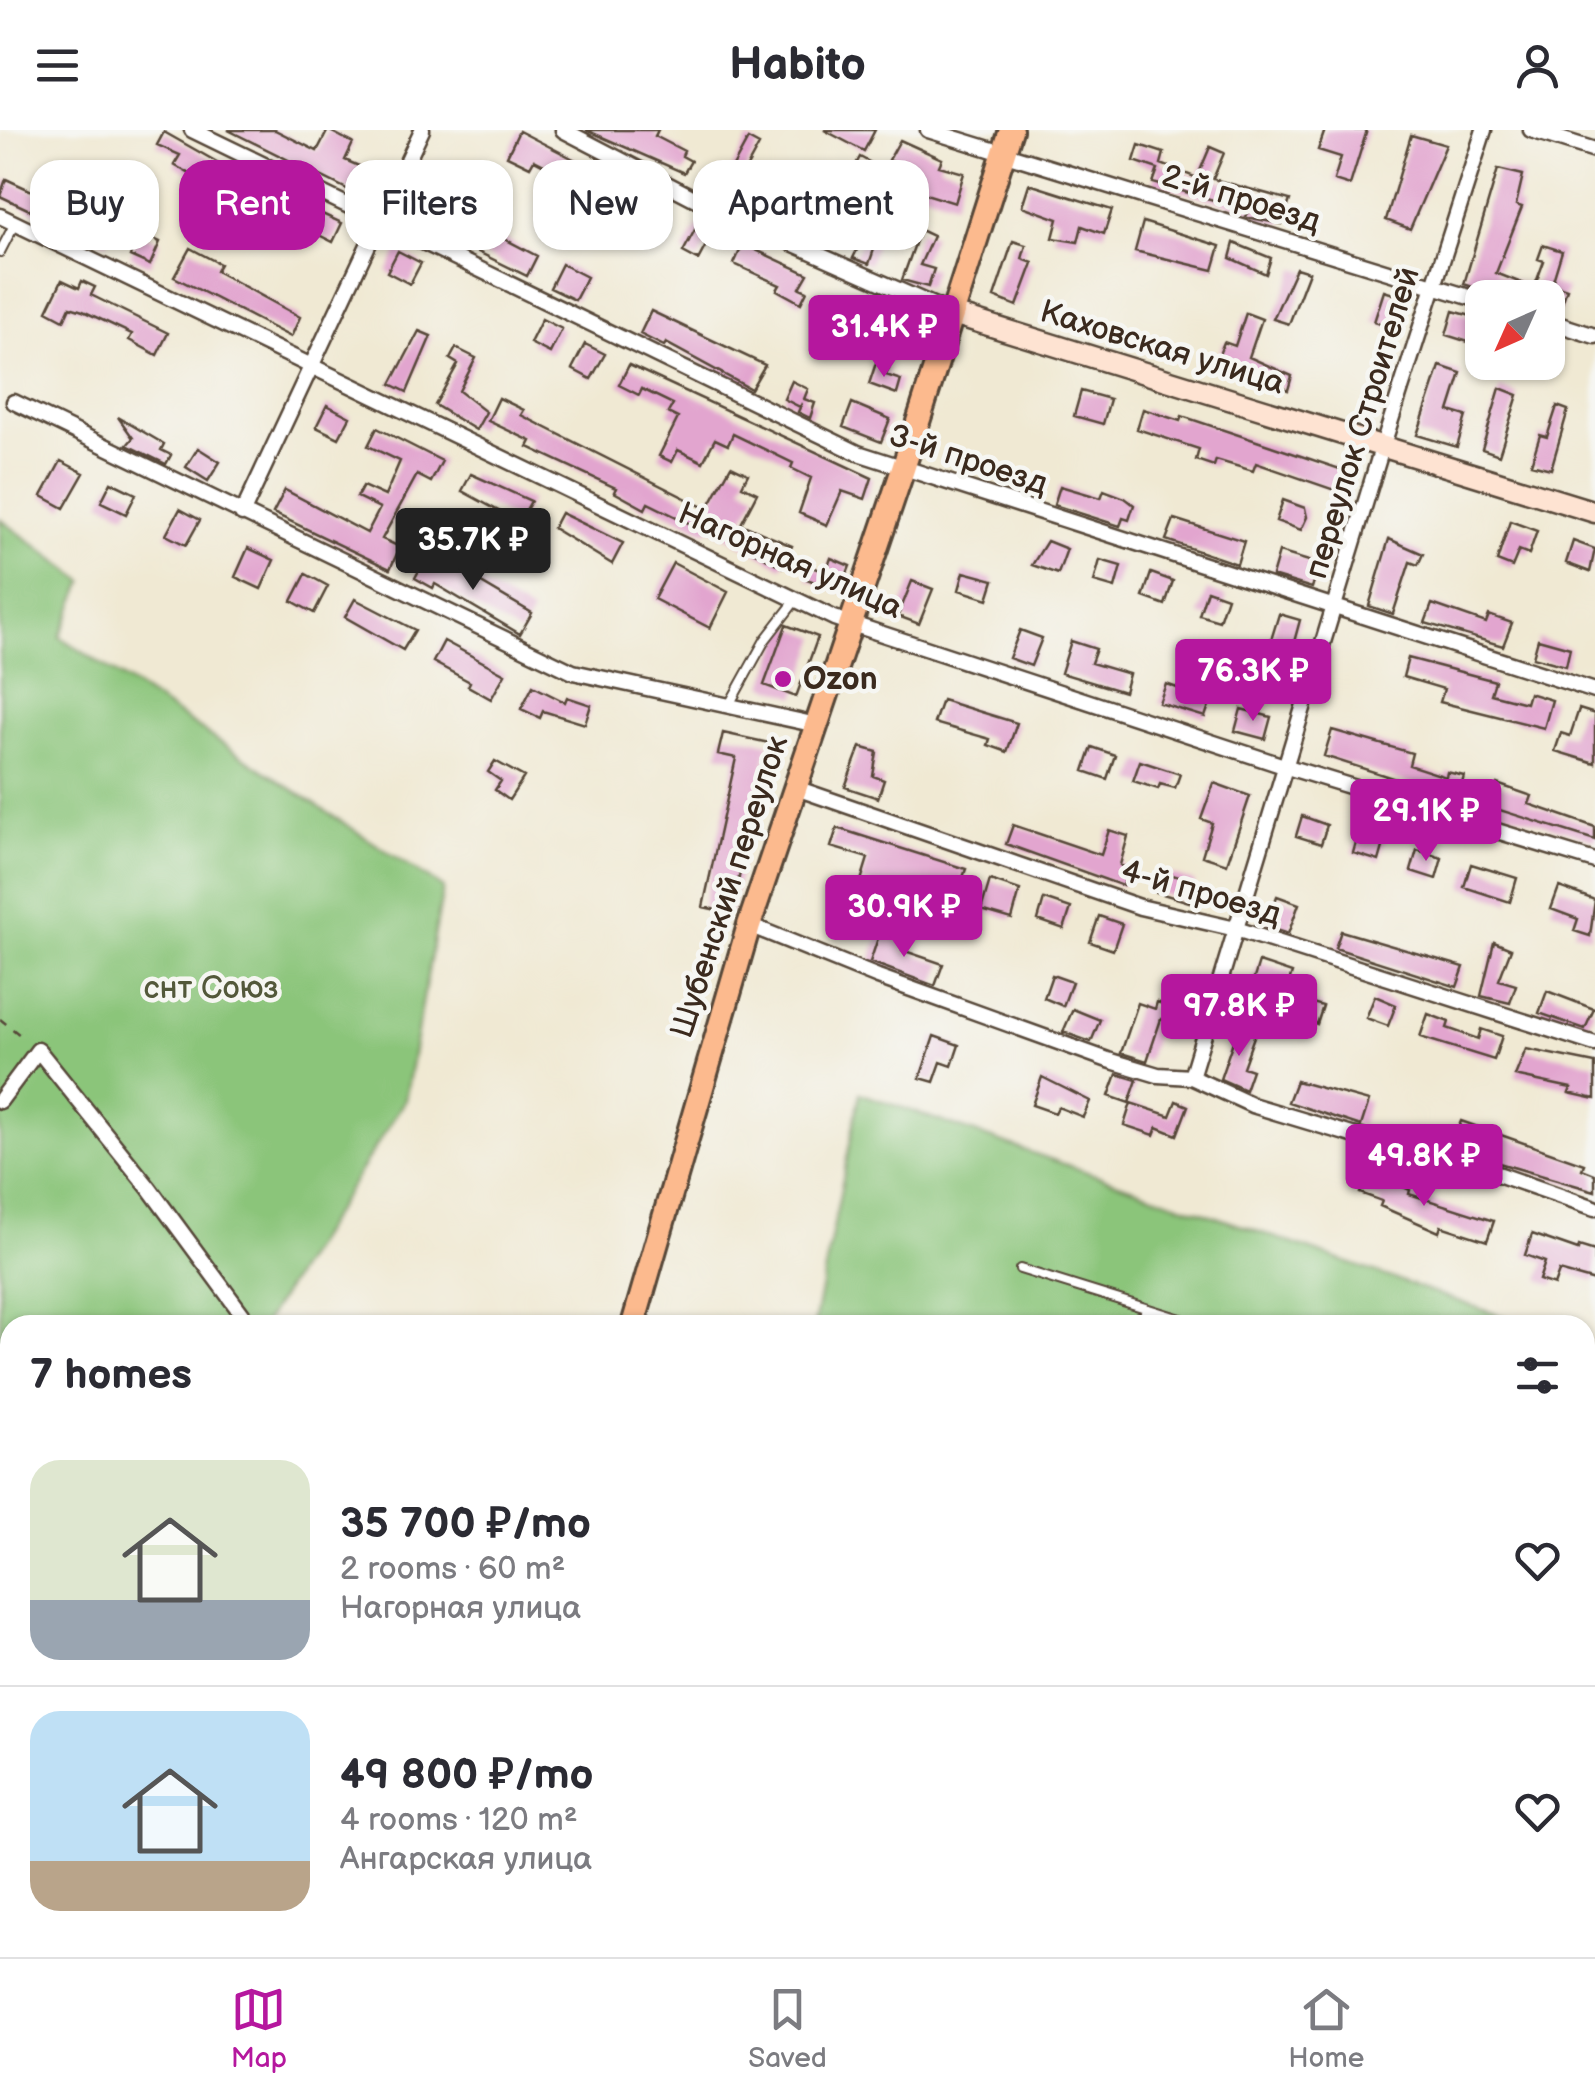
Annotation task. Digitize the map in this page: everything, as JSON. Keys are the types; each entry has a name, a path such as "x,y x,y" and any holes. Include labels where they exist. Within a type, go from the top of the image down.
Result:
{"main road":[{"name":"Шубенский переулок","path":"636,1315 749,925 903,469 1010,130"},
{"name":"Каховская улица","path":"952,314 1595,512"}],"street":[{"name":"3-й проезд","path":"192,130 345,202"},
{"path":"409,160 422,130"},
{"name":"Каховская улица","path":"563,130 717,210 952,314"},
{"name":"2-й проезд","path":"928,130 1002,156 1465,296"},
{"name":"переулок Строителей","path":"1190,1077 1382,448 1484,130"},
{"path":"1531,130 1595,150"},
{"name":"Нагорная улица","path":"0,216 851,624 1284,766 1595,861"},
{"path":"242,514 369,250"},
{"name":"3-й проезд","path":"444,250 759,407 903,469 1595,692"},
{"path":"1565,326 1595,336"},
{"path":"14,402 573,672 817,725"},
{"name":"4-й проезд","path":"796,788 1140,907 1236,929 1595,1044"},
{"path":"749,925 878,978 1108,1060 1158,1075 1190,1077 1252,1105 1369,1140 1432,1151 1595,1208"},
{"path":"0,1102 38,1050 149,1188 243,1315"}],"lane":[{"path":"0,252 15,223"},
{"path":"729,705 765,640 796,599"},
{"path":"1020,1269 1168,1315"},
{"path":"1144,1315 1146,1308"}],"path":[{"path":"0,1019 38,1050"}],"green space":[{"name":"снт Союз","path":"0,519 84,581 60,637 443,888 405,1100 269,1315 0,1315"},
{"path":"860,1093 1498,1315 816,1315"}],"building":[{"path":"228,130 275,130 317,151 328,130 353,143 345,160 345,188 325,178 325,160 288,160"},
{"path":"586,130 658,130 655,136 684,151 682,156 691,161 684,173 673,168 673,160 654,160"},
{"path":"824,130 875,130 864,151"},
{"path":"1325,130 1367,130 1350,185 1334,180 1341,157 1318,150"},
{"path":"519,131 575,160 533,160 530,167 507,156"},
{"path":"164,132 213,160 179,160 179,168 174,165 180,155 157,145"},
{"path":"1411,135 1446,145 1410,229 1386,220"},
{"path":"748,139 759,145 751,160 737,160"},
{"path":"900,140 942,159 939,166 964,173 955,203 929,195 929,160 889,160"},
{"path":"1139,145 1164,153 1161,164 1197,178 1210,147 1224,153 1213,179 1290,200 1282,224 1246,217 1249,210 1153,183 1158,169 1134,161"},
{"path":"1498,169 1523,175 1516,205 1522,207 1496,273 1514,280 1465,280"},
{"path":"6,179 30,190 30,210 0,196"},
{"path":"1029,184 1112,210 1104,234 1082,226 1078,242 1053,238 1058,219 1022,206"},
{"path":"325,215 342,223 333,242 325,238"},
{"path":"1143,222 1220,246 1213,270 1135,251"},
{"path":"693,233 693,250 703,250 698,260 683,252"},
{"path":"1013,241 1026,245 1022,259 1033,263 1017,306 994,297"},
{"path":"513,243 537,256 527,276 474,250 513,250"},
{"path":"1234,243 1271,258 1266,274 1230,258"},
{"path":"1543,245 1562,251 1553,280 1537,280 1544,261 1538,259"},
{"path":"133,250 157,250 150,265 130,256"},
{"path":"189,250 194,250 220,264 216,271 300,317 291,337 174,277"},
{"path":"740,250 756,250 808,274 800,288 807,291 801,303 777,290 780,285 734,264"},
{"path":"857,250 874,250 869,264 853,258"},
{"path":"913,250 927,250 920,265 934,269 928,287 902,280"},
{"path":"398,251 421,263 410,284 387,272"},
{"path":"562,264 587,277 575,300 550,288"},
{"path":"1296,268 1309,272 1289,324 1273,319"},
{"path":"62,280 79,288 82,281 95,287 91,295 168,333 157,355 129,340 132,334 83,311 70,307 64,320 47,311"},
{"path":"1384,291 1403,297 1393,328 1374,322"},
{"path":"651,311 765,365 751,389 666,343 664,346 640,334"},
{"path":"1453,311 1465,314 1465,341 1446,335"},
{"path":"1246,313 1262,319 1249,357 1292,376 1288,390 1216,362 1224,342 1235,346"},
{"path":"892,315 915,322 908,344 885,338"},
{"path":"542,319 562,329 550,353 530,343"},
{"path":"419,331 431,336 407,392 391,384"},
{"path":"585,344 605,354 591,379 572,369"},
{"path":"456,348 476,358 459,391 486,412 476,430 435,405 458,364 450,359"},
{"path":"876,363 889,368 886,375 901,380 897,394 869,384"},
{"path":"629,365 872,478 865,499 842,491 827,525 799,513 811,478 791,468 793,463 733,434 728,445 715,439 703,462 678,450 672,462 659,456 678,418 668,413 673,404 642,389 639,395 619,385"},
{"path":"1440,366 1461,373 1449,411 1466,416 1457,447 1417,435"},
{"path":"792,381 808,389 804,399 815,403 810,418 798,412 802,403 800,407 784,399"},
{"path":"1500,388 1518,395 1499,455 1482,449"},
{"path":"1081,391 1110,399 1103,424 1074,416"},
{"path":"499,398 524,410 521,415 707,509 731,466 748,474 742,486 757,493 741,524 792,546 782,567 710,527 707,532 648,503 645,509 614,492 616,488 528,447 531,441 488,421"},
{"path":"852,403 890,419 881,442 843,427"},
{"path":"327,405 350,417 339,438 316,427"},
{"path":"1557,406 1568,410 1551,469 1531,464 1540,435 1547,437"},
{"path":"1143,409 1180,421 1182,416 1346,471 1340,492 1256,463 1253,471 1216,460 1214,466 1196,460 1199,449 1137,429"},
{"path":"118,417 164,444 161,450 171,455 166,464 127,445 133,438"},
{"path":"377,428 442,461 431,482 417,475 382,539 400,547 390,569 273,513 285,490 367,533 380,508 357,497 363,486 385,496 400,461 368,446"},
{"path":"198,448 220,462 208,481 186,467"},
{"path":"61,461 84,473 64,508 42,496"},
{"path":"471,474 531,501 519,522 462,491"},
{"path":"111,482 136,494 126,514 101,502"},
{"path":"1060,486 1101,498 1104,490 1125,498 1134,505 1129,520 1123,518 1120,526 1054,505"},
{"path":"1283,500 1305,508 1307,517 1301,530 1276,521"},
{"path":"180,509 200,520 186,545 166,535"},
{"path":"561,513 623,543 612,564 553,528"},
{"path":"1174,519 1244,541 1237,564 1166,540"},
{"path":"1510,521 1537,531 1529,554 1519,550 1512,567 1497,561"},
{"path":"1389,539 1423,554 1418,565 1410,562 1393,614 1369,606"},
{"path":"1047,541 1067,549 1058,574 1032,565"},
{"path":"1573,541 1595,549 1590,572 1566,563"},
{"path":"248,548 274,560 261,589 235,577"},
{"path":"429,552 532,613 520,634 435,584 433,588 415,578"},
{"path":"1279,552 1319,564 1312,588 1272,576"},
{"path":"831,558 850,566 840,592 807,579 811,567 826,572"},
{"path":"1100,560 1121,566 1115,588 1094,582"},
{"path":"673,563 728,592 710,628 654,599"},
{"path":"964,572 994,580 988,599 959,590"},
{"path":"1151,573 1173,581 1165,605 1143,597"},
{"path":"306,574 328,586 314,613 292,601"},
{"path":"912,581 933,589 919,624 898,616"},
{"path":"1207,590 1227,597 1219,621 1199,615"},
{"path":"355,599 415,630 403,650 345,617"},
{"path":"1432,604 1486,623 1489,615 1512,623 1503,646 1425,623"},
{"path":"1279,614 1300,620 1283,682 1260,676"},
{"path":"786,625 818,637 796,697 764,685"},
{"path":"1020,630 1042,638 1031,666 1009,658"},
{"path":"1538,639 1570,648 1566,666 1533,657"},
{"path":"444,641 505,674 491,699 468,686 470,682 433,662"},
{"path":"1071,641 1096,649 1091,663 1129,674 1124,692 1061,673"},
{"path":"1408,658 1495,681 1491,694 1526,703 1529,693 1552,700 1544,728 1440,702 1444,689 1403,677"},
{"path":"1166,684 1211,700 1205,717 1159,703"},
{"path":"533,686 565,702 567,697 591,705 585,724 543,711 540,718 521,709"},
{"path":"942,700 1017,723 1007,752 988,745 990,739 934,723"},
{"path":"1241,709 1271,717 1265,739 1235,731"},
{"path":"1579,709 1595,714 1595,763 1555,751 1561,733 1570,736"},
{"path":"1332,730 1412,753 1409,765 1446,777 1447,772 1464,776 1458,799 1324,756"},
{"path":"723,733 769,743 731,913 703,907 736,758 718,754"},
{"path":"860,747 877,752 873,776 884,780 878,798 845,787"},
{"path":"1092,747 1115,755 1107,779 1084,771"},
{"path":"495,761 524,777 509,800 495,790 501,781 488,772"},
{"path":"1140,761 1180,774 1175,788 1160,784 1158,789 1133,781"},
{"path":"1214,783 1250,796 1227,864 1202,856 1212,823 1201,819"},
{"path":"1497,784 1532,796 1529,804 1595,827 1595,840 1490,807"},
{"path":"1302,816 1327,825 1321,844 1296,836"},
{"path":"1013,825 1101,855 1109,830 1128,836 1120,865 1129,869 1123,886 1006,844"},
{"path":"837,828 966,869 957,895 924,884 919,901 861,881 868,858 831,847"},
{"path":"1359,832 1385,840 1379,861 1353,853"},
{"path":"1417,850 1442,858 1436,879 1411,871"},
{"path":"1471,864 1517,878 1510,902 1464,887"},
{"path":"1163,872 1195,882 1189,902 1156,892"},
{"path":"990,880 1020,890 1012,919 981,910"},
{"path":"1559,887 1595,900 1590,936 1574,931 1578,919 1551,909"},
{"path":"1277,896 1299,904 1288,934 1266,927"},
{"path":"1044,899 1071,908 1064,929 1038,920"},
{"path":"1099,916 1122,924 1113,950 1090,942"},
{"path":"1341,931 1464,967 1457,987 1335,948"},
{"path":"880,932 906,940 902,950 943,964 935,986 870,962"},
{"path":"1494,942 1511,949 1499,980 1516,985 1510,1003 1481,996"},
{"path":"1259,962 1292,973 1285,995 1323,1006 1317,1024 1266,1004 1268,997 1250,991"},
{"path":"1052,975 1072,982 1063,1006 1044,998"},
{"path":"1547,991 1594,1009 1585,1029 1539,1013"},
{"path":"1375,996 1396,1005 1388,1026 1366,1018"},
{"path":"1157,1002 1183,1011 1178,1025 1161,1019 1147,1061 1121,1053 1138,1003 1155,1009"},
{"path":"1073,1009 1100,1020 1091,1042 1063,1032"},
{"path":"1428,1014 1449,1022 1447,1028 1478,1039 1481,1029 1502,1036 1494,1060 1420,1037"},
{"path":"1239,1024 1256,1031 1243,1067 1252,1070 1245,1090 1220,1079"},
{"path":"934,1036 959,1045 952,1066 941,1062 934,1082 920,1078"},
{"path":"1526,1049 1595,1063 1595,1099 1569,1093 1571,1088 1515,1076"},
{"path":"1117,1074 1137,1080 1129,1103 1109,1096"},
{"path":"1042,1077 1090,1101 1083,1117 1058,1107 1055,1113 1032,1105"},
{"path":"1296,1081 1369,1101 1361,1126 1288,1102"},
{"path":"1176,1101 1188,1106 1177,1135 1157,1127 1154,1135 1124,1125 1131,1103 1170,1116"},
{"path":"1461,1121 1584,1164 1582,1169 1595,1174 1595,1191 1499,1163 1453,1141"},
{"path":"1368,1171 1410,1190 1409,1194 1494,1221 1487,1241 1441,1226 1439,1232 1380,1206 1382,1201 1360,1193"},
{"path":"1532,1234 1578,1250 1579,1246 1595,1251 1595,1281 1559,1271 1554,1285 1539,1280 1545,1262 1525,1255"}],"place":[{"name":"Ozon","path":"783,679"}]}
